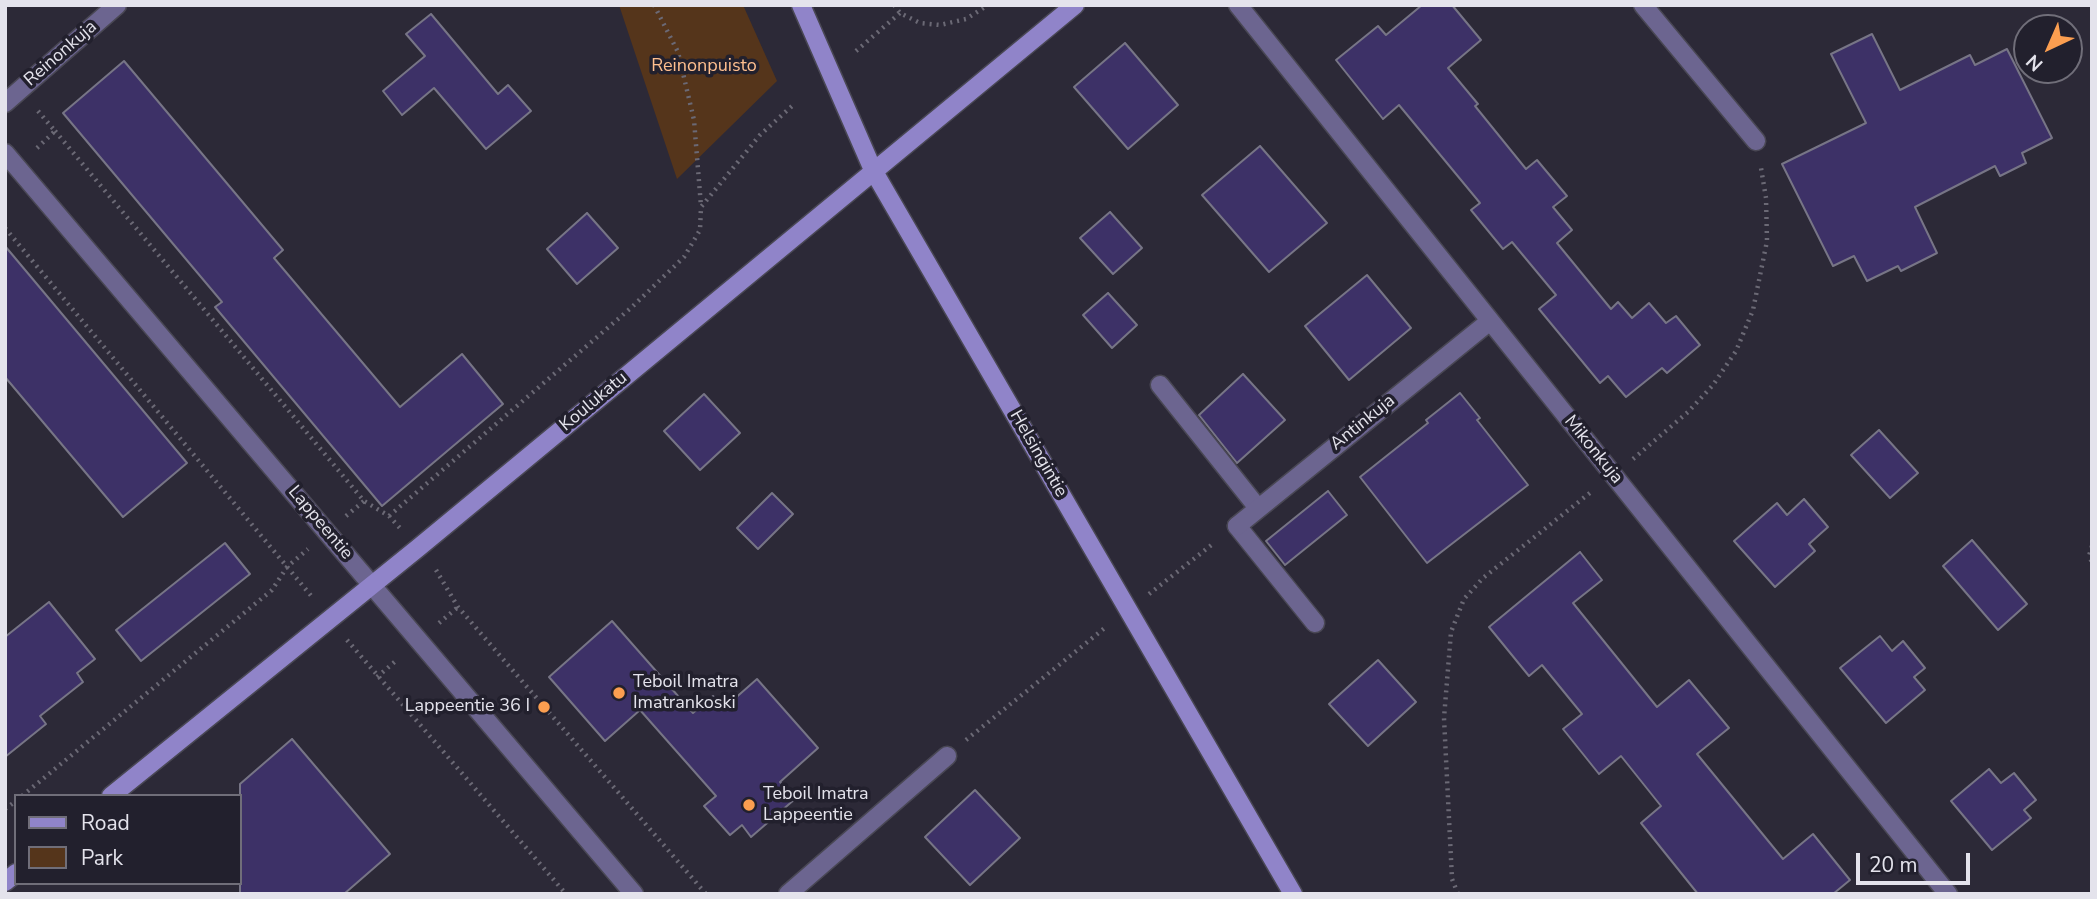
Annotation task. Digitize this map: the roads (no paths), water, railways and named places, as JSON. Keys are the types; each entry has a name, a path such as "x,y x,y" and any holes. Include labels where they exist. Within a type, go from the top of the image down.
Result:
{"street":[{"name":"Reinonkuja","path":"5,103 117,5"},
{"name":"Helsingintie","path":"801,5 873,170 1293,894"},
{"name":"Koulukatu","path":"113,794 418,548 1075,5"},
{"name":"Mikonkuja","path":"1238,5 1948,894"},
{"path":"1643,5 1756,141"},
{"name":"Lappeentie","path":"11,160 634,894"},
{"name":"Antinkuja","path":"1315,623 1237,526 1490,321"},
{"path":"1160,385 1258,508"},
{"path":"788,894 947,756"}],"place":[{"name":"Teboil Imatra Imatrankoski","path":"619,693"},
{"name":"Lappeentie 36 I","path":"544,707"},
{"name":"Teboil Imatra Lappeentie","path":"749,805"}],"park label":[{"name":"Reinonpuisto","path":"704,67"}]}
